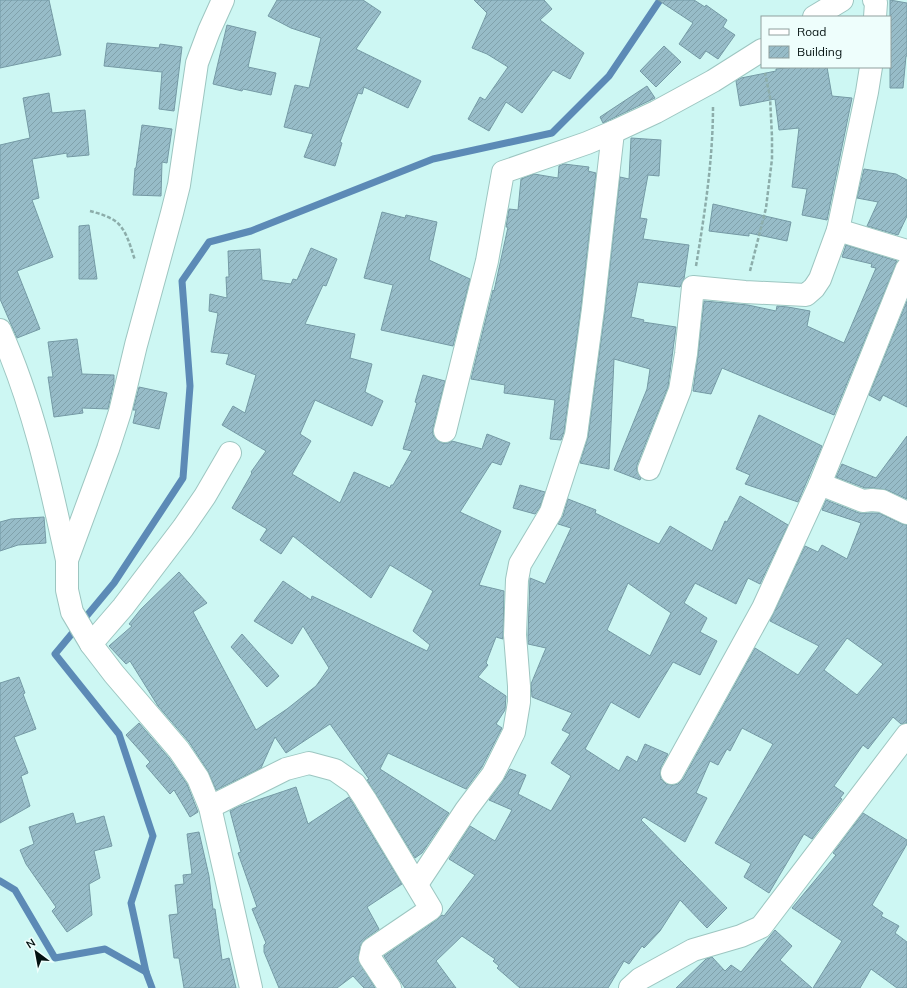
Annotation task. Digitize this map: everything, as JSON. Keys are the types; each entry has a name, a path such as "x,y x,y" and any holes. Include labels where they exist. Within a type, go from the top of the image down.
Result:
{"street":[{"path":"67,560 120,412 128,375 179,185 197,63 208,31 223,0"},
{"path":"816,16 842,0"},
{"path":"874,0 876,2 875,16"},
{"path":"445,431 487,260 503,172 587,143 656,112 713,81 761,51"},
{"path":"649,469 680,390 686,354 693,286 745,292 806,295 814,288 820,279 838,230 871,68"},
{"path":"417,884 466,810 493,774 514,732 519,702 515,635 517,580 520,564 551,512 576,435 594,301 613,132"},
{"path":"838,230 907,251"},
{"path":"672,773 764,608 820,484 907,268"},
{"path":"0,330 12,357 25,395 46,470 67,560 67,590 72,612 90,642 123,686 179,750 198,778 210,807 251,988"},
{"path":"90,642 123,607 183,528 205,496 230,453"},
{"path":"820,484 863,501 882,501 907,513"},
{"path":"630,988 640,979 693,950 742,936 761,927 907,735"},
{"path":"210,807 286,769 309,763 334,770 355,784 366,799 431,909 372,949 370,958 390,988"}],"path":[{"path":"745,292 766,208 772,159 770,96 767,77 763,68"},
{"path":"693,286 706,208 713,136 713,81"},
{"path":"90,210 112,219 122,229 150,295"}],"building":[{"path":"0,0 49,0 61,55 0,68"},
{"path":"277,0 363,0 381,12 356,49 421,81 408,108 364,87 362,94 358,93 340,142 342,143 335,166 304,157 313,134 284,127 295,85 309,88 321,38 291,28 268,16"},
{"path":"474,0 544,0 552,9 540,20 584,53 570,79 553,70 522,113 506,102 489,131 468,119 480,97 485,100 508,67 487,54 472,48 487,13"},
{"path":"658,0 694,0 705,7 706,5 727,20 723,27 735,35 718,59 706,51 700,59 679,44 693,23"},
{"path":"890,0 907,3 907,56 903,88 890,88"},
{"path":"227,25 256,32 248,67 276,73 271,95 243,89 242,91 213,84"},
{"path":"107,43 159,48 160,44 182,47 174,111 159,109 162,72 104,66"},
{"path":"664,46 681,62 656,87 640,71"},
{"path":"827,68 832,96 852,98 827,220 802,215 807,189 792,187 799,128 779,130 775,99 740,106 736,81 741,78 776,71 776,69"},
{"path":"647,86 655,98 603,123 600,117"},
{"path":"49,93 52,113 85,110 89,155 67,157 67,153 32,159 39,198 32,200 53,257 17,271 40,329 17,338 0,299 0,145 30,138 23,98"},
{"path":"142,125 172,129 167,163 162,162 161,196 133,195 135,168"},
{"path":"631,138 661,140 659,176 648,175 640,218 647,219 643,239 689,245 684,279 680,287 638,282 631,317 644,320 643,322 676,327 668,387 637,465 637,471 641,478 640,480 614,470 647,389 650,369 614,359 609,469 580,463 588,437 605,311 620,177 629,179"},
{"path":"564,164 589,167 588,171 596,173 581,307 564,432 561,440 550,439 555,400 504,393 505,385 471,379 493,290 494,291 508,227 506,227 509,209 518,210 521,179 534,174 558,178 559,166"},
{"path":"864,169 896,174 907,180 907,216 898,235 867,226 878,202 857,198"},
{"path":"713,204 791,222 787,241 749,233 749,236 709,231"},
{"path":"382,212 405,218 406,215 437,222 429,260 470,279 453,346 381,330 393,285 364,278"},
{"path":"89,225 97,279 79,279 79,226"},
{"path":"846,245 897,261 834,415 722,368 711,394 693,391 704,301 748,305 776,311 777,306 810,311 807,326 844,343 876,268 871,267 872,264 842,257"},
{"path":"311,248 337,259 326,286 323,285 305,324 355,334 350,358 372,364 365,392 383,401 372,426 315,400 300,434 311,441 292,474 340,503 354,472 390,488 412,451 403,449 417,403 415,402 423,375 445,381 433,428 433,435 437,440 442,443 452,441 482,449 487,434 510,443 501,465 492,462 460,512 501,531 479,585 504,591 503,639 496,637 486,663 488,665 478,677 506,696 505,710 496,724 502,728 482,767 466,789 388,753 380,769 449,813 422,853 415,858 367,780 369,779 330,724 286,753 275,737 261,768 216,790 208,771 189,742 158,706 130,661 126,664 109,646 132,626 129,624 141,609 179,572 207,603 193,612 256,730 287,709 316,686 329,668 303,626 292,644 254,621 283,581 311,600 312,596 427,651 430,645 413,631 433,591 390,565 371,598 293,536 281,554 260,540 267,529 232,508 252,473 251,472 266,451 222,425 233,406 245,413 256,375 226,364 229,354 211,352 218,313 209,311 210,294 227,298 226,277 229,277 228,251 260,249 262,280 291,284 293,279 297,280"},
{"path":"907,301 907,407 883,395 880,401 869,395"},
{"path":"77,339 82,374 114,375 114,382 108,409 82,408 83,413 54,417 48,377 53,377 48,342"},
{"path":"139,387 167,393 159,429 133,423 136,410 133,410"},
{"path":"759,415 822,446 798,502 745,484 750,475 736,469"},
{"path":"907,436 907,499 887,490 865,488 836,477 842,464 876,478"},
{"path":"520,485 545,492 540,507 535,514 513,508"},
{"path":"740,496 788,525 760,584 748,578 736,604 695,583 684,603 707,618 700,632 717,641 700,675 673,662 639,718 611,702 585,749 619,771 627,756 637,762 645,744 668,754 661,767 661,779 666,784 678,784 683,779 755,648 798,675 819,646 770,621 805,546 818,552 822,545 847,559 861,523 822,510 826,500 859,513 879,513 907,525 907,723 901,724 893,717 868,749 863,745 834,786 844,793 840,798 842,799 812,839 804,834 769,893 744,877 751,864 715,843 773,744 742,728 730,751 727,749 718,765 710,761 696,793 707,798 685,842 644,817 641,820 727,908 707,928 680,900 660,931 644,948 642,946 629,964 624,961 608,988 520,988 497,968 499,966 493,961 495,959 462,936 436,961 456,988 405,988 384,956 442,915 444,916 475,875 449,859 470,826 495,841 512,810 489,800 510,769 526,775 518,794 551,811 571,776 551,763 570,734 562,730 572,713 532,697 531,684 546,648 528,644 530,578 545,584 571,528 558,524 563,516 568,499 596,510 595,513 659,544 670,526 712,551 725,521 727,522","holes":["628,583 671,613 650,656 607,630","847,638 883,664 857,695 824,670"]},
{"path":"44,517 46,543 18,545 0,551 0,522 11,519"},
{"path":"242,634 279,676 267,687 231,647"},
{"path":"19,677 25,693 23,694 36,729 14,737 28,773 21,776 30,806 0,823 0,683"},
{"path":"139,723 169,758 187,784 198,812 190,817 174,790 170,794 146,766 150,762 126,735"},
{"path":"296,787 308,824 349,797 402,884 367,907 379,929 365,939 360,946 358,960 375,988 364,988 353,976 337,988 279,988 264,952 264,945 266,943 252,909 257,907 238,853 241,852 230,811 240,806"},
{"path":"73,813 76,824 104,816 112,846 94,851 100,878 89,884 92,915 67,932 52,911 56,907 26,864 20,850 34,844 29,827"},
{"path":"863,813 907,840 907,844 872,905 883,913 881,916 899,926 895,933 907,942 907,988 897,988 871,969 860,988 813,988 842,941 792,908 836,855 833,853"},
{"path":"199,832 209,876 213,909 215,909 222,960 229,958 236,988 184,988 179,958 174,958 169,915 178,914 175,885 184,884 183,875 192,874 187,834"},
{"path":"775,930 792,946 780,960 812,988 676,988 706,959 712,957 725,971 731,965 741,972"}],"waterway":[{"path":"152,988 146,972 131,903 153,836 119,734 55,654 114,583 183,478 190,386 182,281 209,242 251,231 433,159 552,133 609,76 660,0"},
{"path":"0,881 15,890 55,958 105,949 146,972"}]}
